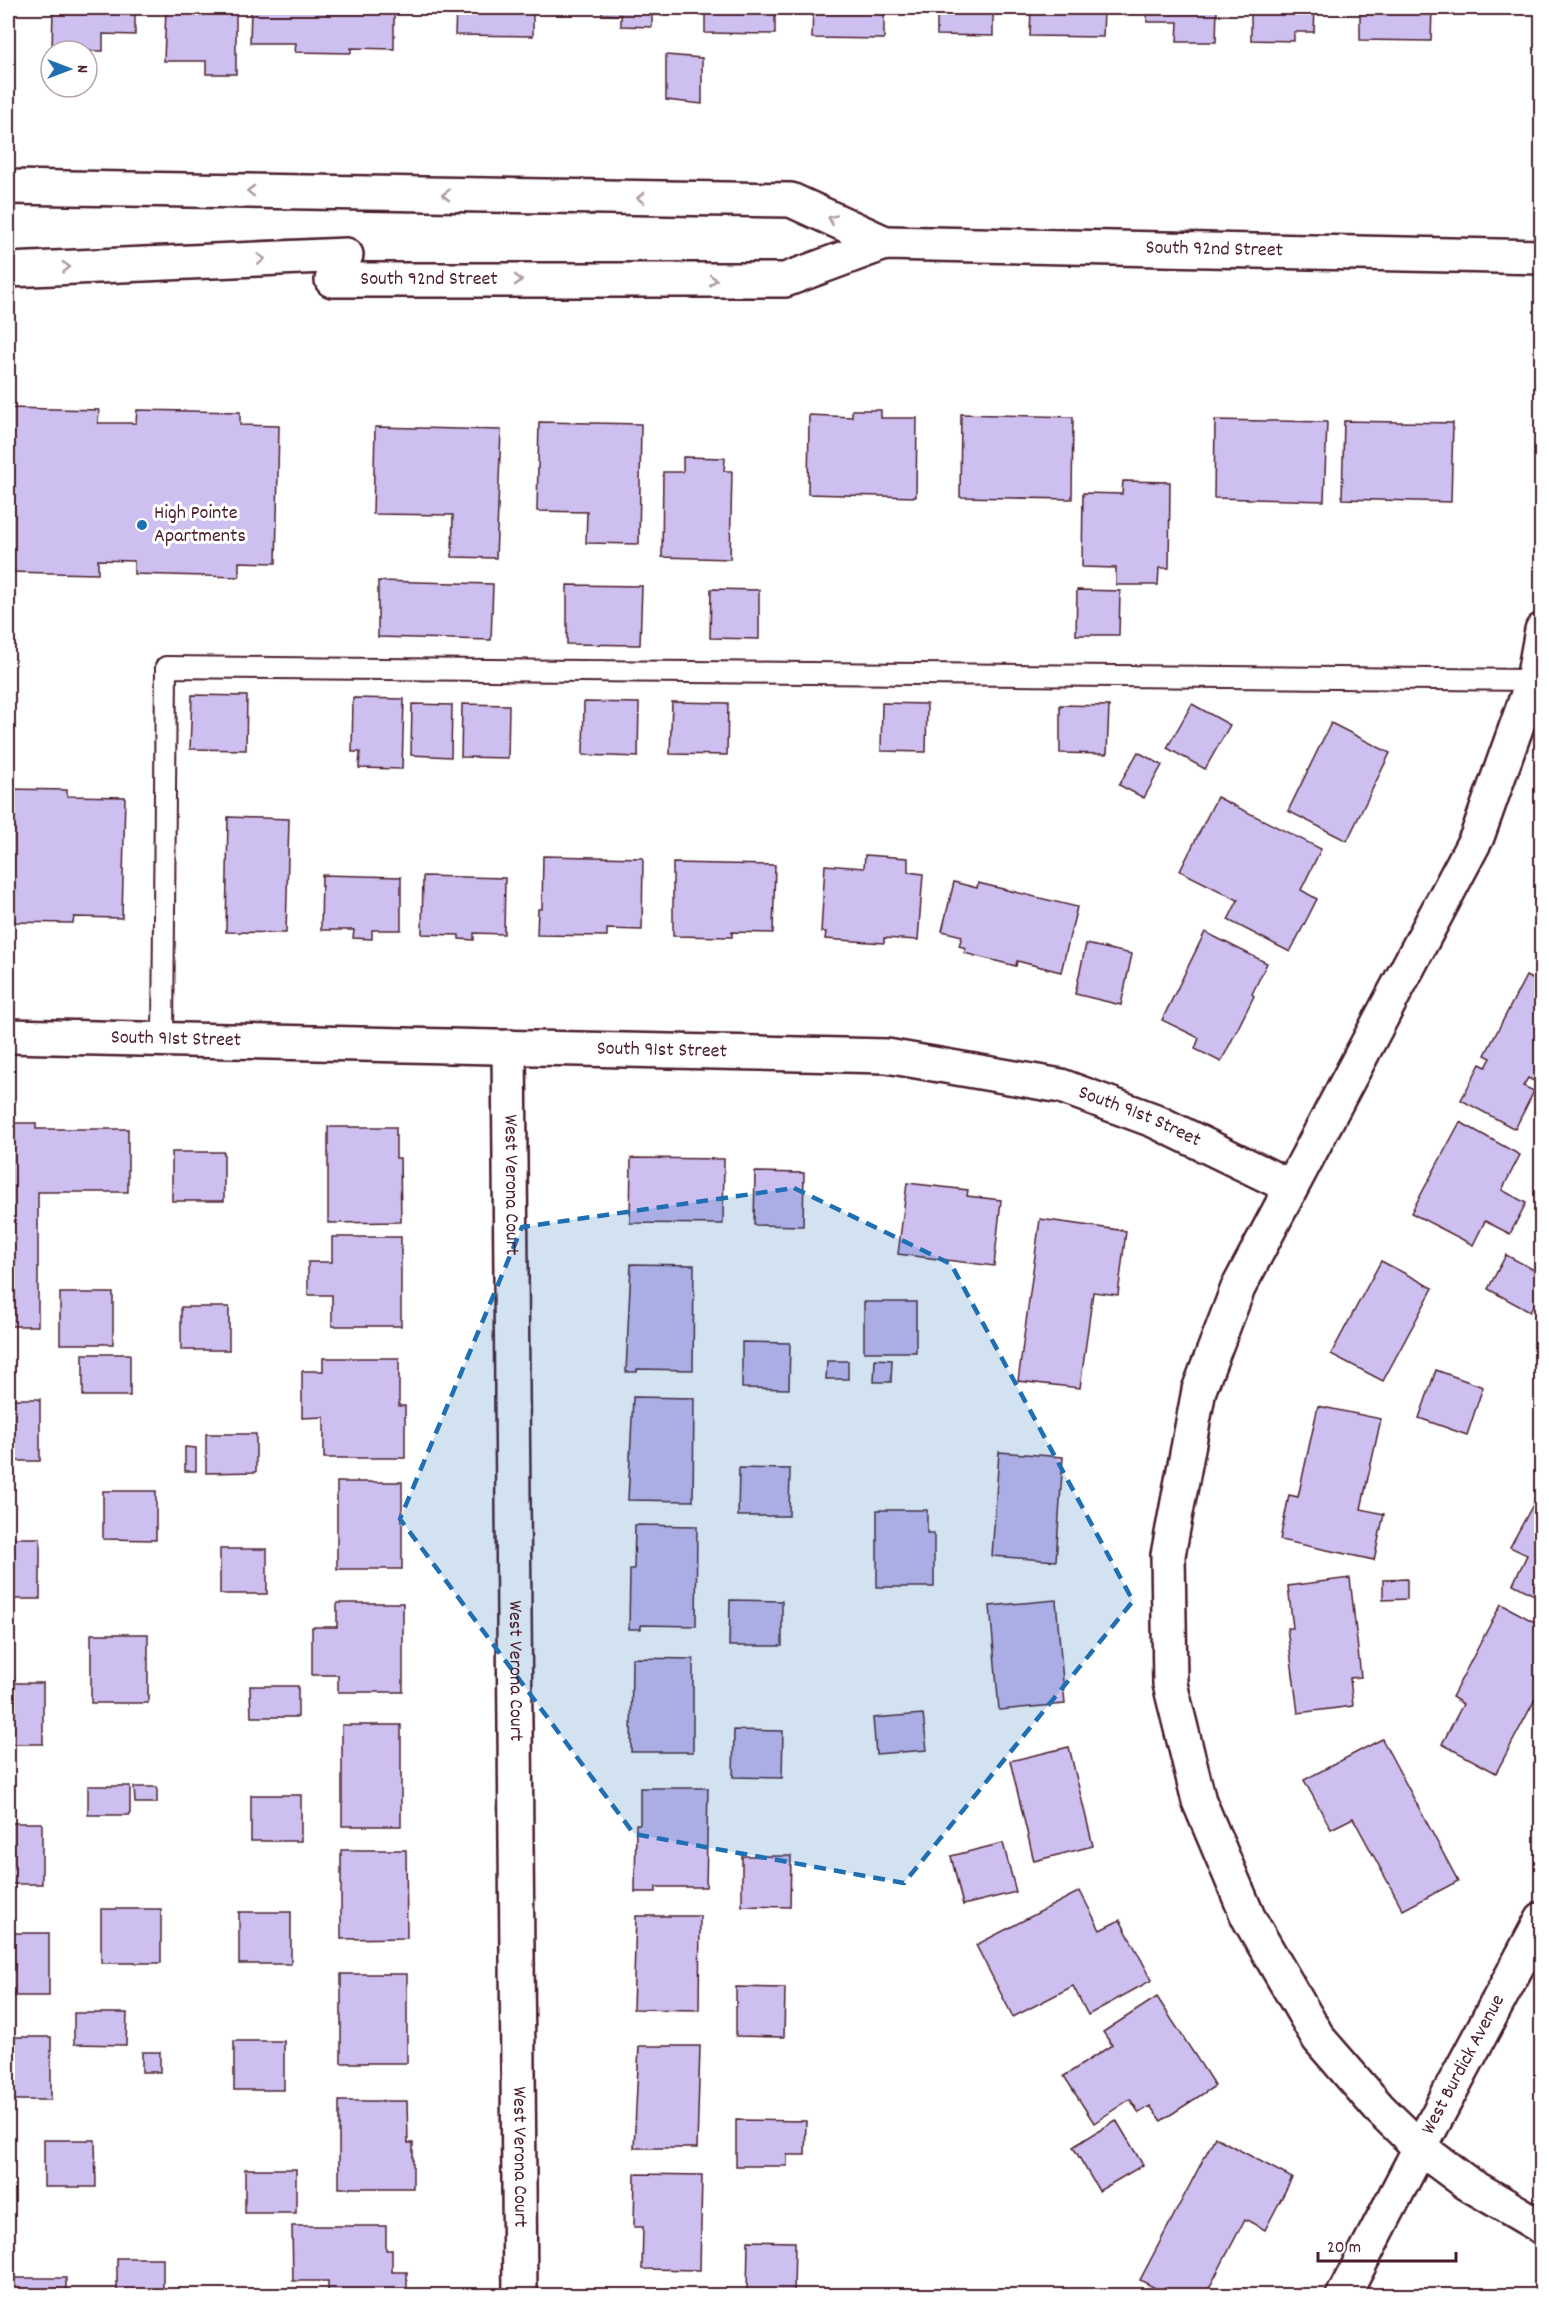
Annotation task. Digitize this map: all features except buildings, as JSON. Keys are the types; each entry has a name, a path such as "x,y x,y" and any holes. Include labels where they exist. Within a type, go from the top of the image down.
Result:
{"street":[{"name":"South 92nd Street","path":"8,188 791,200 885,243"},
{"name":"South 92nd Street","path":"8,270 346,255 332,280 785,280 885,243 1542,257"},
{"path":"1343,2295 1420,2148 1379,2108 1319,2038 1248,1917 1199,1801 1170,1684 1168,1555 1199,1390 1238,1288 1477,837 1537,680 1542,630"},
{"name":"South 91st Street","path":"8,1036 887,1056 1061,1086 1153,1120 1291,1187"},
{"name":"West Verona Court","path":"509,1047 520,2295"},
{"name":"West Burdick Avenue","path":"1542,1919 1420,2148 1467,2183 1542,2227"}],"lane":[{"path":"163,1040 166,668 1537,680"}],"highlighted area":[{"path":"794,1188 951,1264 1133,1601 904,1883 634,1834 400,1519 522,1227"}],"place":[{"name":"High Pointe Apartments","path":"142,525"}]}
